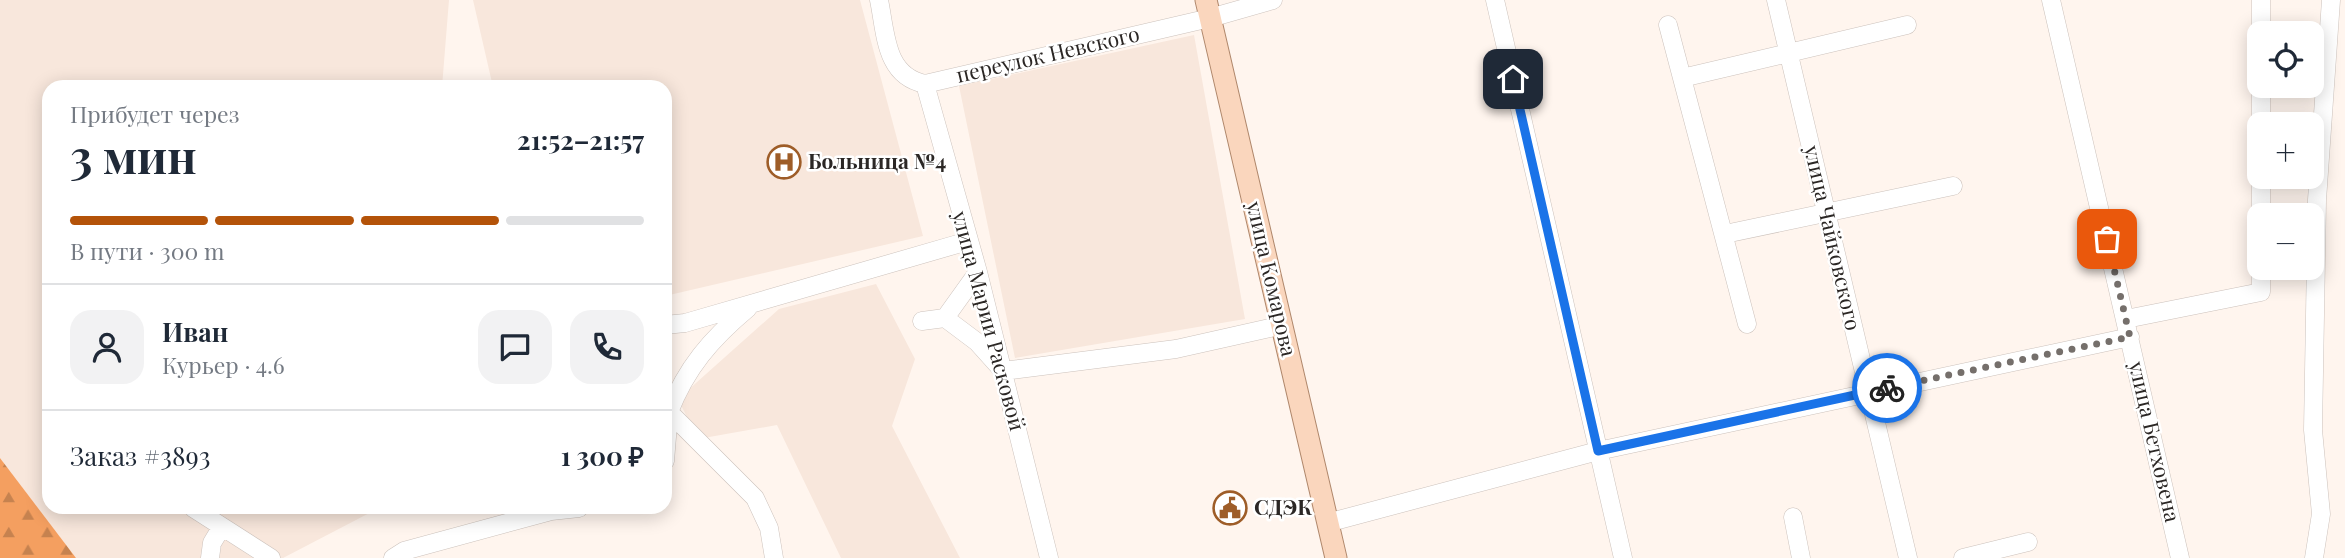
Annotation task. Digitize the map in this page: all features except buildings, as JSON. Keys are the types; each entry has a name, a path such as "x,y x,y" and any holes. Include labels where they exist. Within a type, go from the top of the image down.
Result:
{"main road":[{"name":"улица Комарова","path":"1208,9 1336,558"}],"street":[{"path":"879,0 890,54 898,71 910,81 925,84"},
{"name":"переулок Невского","path":"925,84 1208,9 1273,0"},
{"path":"1495,0 1623,558"},
{"name":"улица Чайковского","path":"1776,0 1908,558"},
{"name":"улица Бетховена","path":"2051,0 2180,558"},
{"path":"2261,0 2261,21"},
{"path":"2314,558 2321,514 2313,430 2317,200 2331,0"},
{"path":"1668,24 1747,324"},
{"path":"1682,78 1789,55 1907,25"},
{"name":"улица Марии Расковой","path":"925,84 978,272 1049,558"},
{"path":"1725,234 1953,186"},
{"path":"672,324 968,241"},
{"path":"945,318 978,272"},
{"path":"1327,523 1598,451 1869,392 2128,328 2260,292 2260,280"},
{"path":"672,402 680,382 700,353 755,302"},
{"path":"922,321 945,318 977,342 1003,371 1176,349 1283,325"},
{"path":"672,416 755,498 769,528 774,558"},
{"path":"201,514 271,558"},
{"path":"393,558 404,551 540,514"},
{"path":"1793,517 1801,558"},
{"path":"210,558 212,543 221,528"},
{"path":"1963,558 2028,542"}],"shaded area":[{"path":"0,0 449,0 443,80 42,80 42,513 0,458"},
{"name":"Больница №4","path":"473,0 860,0 923,236 672,294 672,80 491,80"},
{"path":"1194,35 1245,319 1015,358 959,86"},
{"path":"876,284 915,359 892,426 960,558 841,558 777,425 698,439 678,399 779,309"},
{"path":"43,514 367,514 283,558 76,558"}],"green space":[{"path":"0,458 76,558 0,558"}],"way so far":[{"path":"1887,388 2130,337 2107,239"}],"place":[{"name":"Больница №4","path":"784,162"},
{"name":"СДЭК","path":"1230,508"}],"route":[{"path":"1513,79 1598,451 1887,388"}]}
